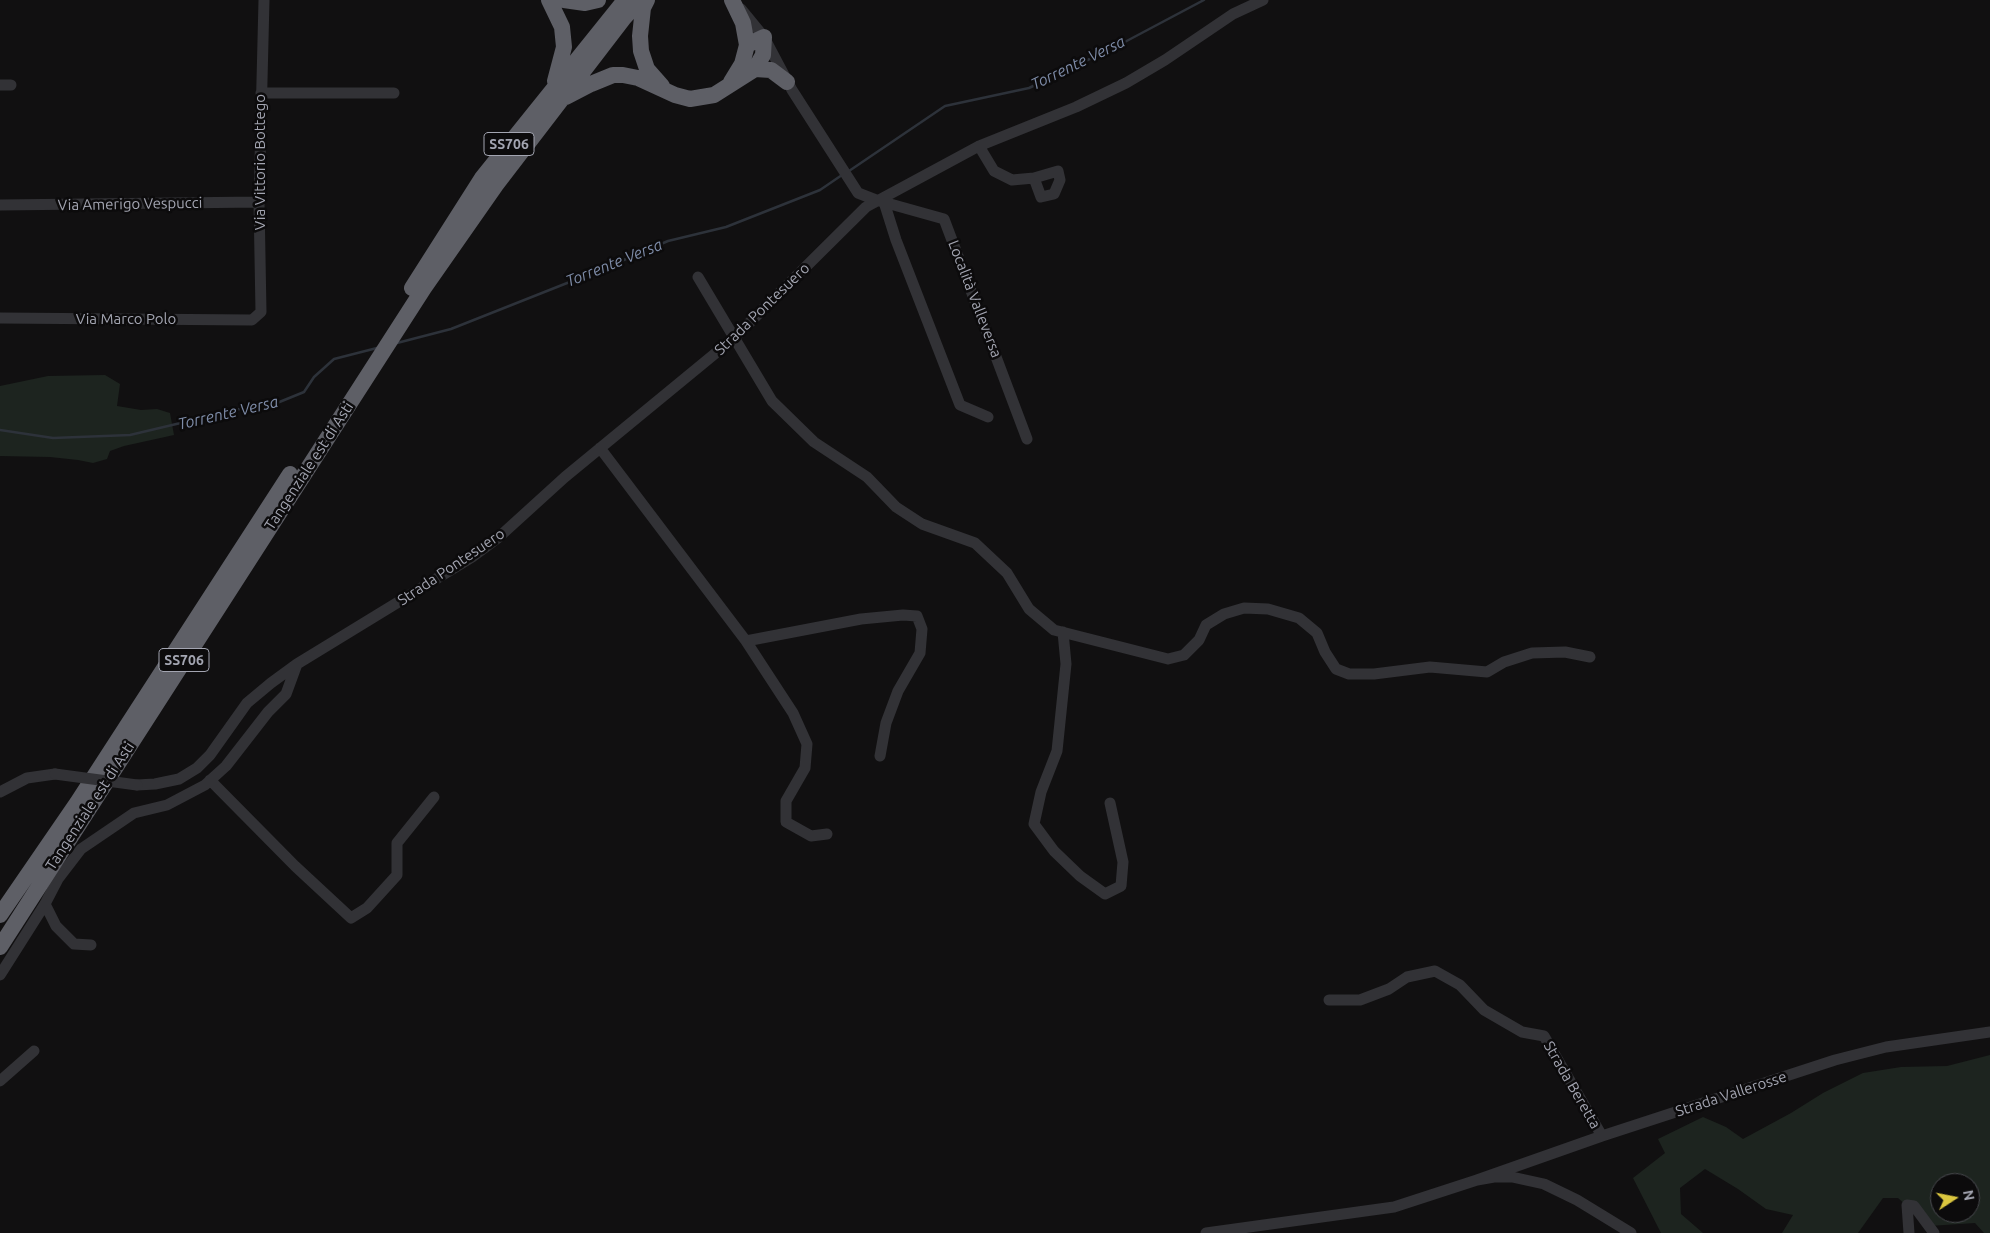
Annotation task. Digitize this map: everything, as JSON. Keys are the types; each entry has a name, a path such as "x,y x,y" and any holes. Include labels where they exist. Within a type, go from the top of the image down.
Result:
{"highway":[{"path":"549,0 562,27 564,47 557,95 614,75 630,76 683,98 695,99 714,95 755,69 763,55 764,37 747,45"},
{"path":"564,0 585,2 598,0"},
{"name":"Tangenziale est di Asti","path":"0,915 77,803 361,375 625,0"},
{"name":"Tangenziale est di Asti","path":"0,947 361,375 406,297 482,178 640,0"},
{"path":"647,0 643,8 640,36 641,51 647,69 666,90"},
{"path":"729,86 742,64 747,45 743,23 733,0"},
{"path":"755,69 771,70 787,82"}],"street":[{"name":"Via Vittorio Bottego","path":"252,320 261,312 259,202 264,0"},
{"path":"733,0 764,37 787,82 858,193 880,201 960,405 988,417"},
{"name":"Strada Pontesuero","path":"0,792 27,778 54,774 137,785 155,784 178,779 197,768 210,755 247,703 297,664 472,557 506,531 565,477 734,338 866,207 980,146 1076,107 1126,83 1165,60 1233,14 1263,0"},
{"path":"261,93 394,93"},
{"path":"980,146 994,171 1012,180 1034,178"},
{"name":"Località Valleversa","path":"880,201 944,219 1027,439"},
{"name":"Via Amerigo Vespucci","path":"0,205 259,202"},
{"path":"698,278 772,401 814,442 867,477 896,507 922,524 974,543 1007,573 1029,609 1054,630 1168,659 1184,655 1199,640 1206,625 1224,614 1244,608 1268,609 1299,618 1317,633 1325,652 1336,669 1348,674 1374,674 1430,668 1487,672 1504,662 1532,653 1565,652 1590,657"},
{"name":"Via Marco Polo","path":"0,318 252,320"},
{"path":"600,448 746,640 793,713 807,744 805,768 786,801 786,822 810,836 826,834"},
{"path":"746,640 861,619 904,615 917,616 922,629 920,653 898,691 886,723 880,756"},
{"path":"1063,632 1066,664 1058,751 1041,792 1034,824 1054,851 1080,876 1105,894 1121,886 1123,862 1110,803"},
{"path":"0,975 45,904 58,879 81,849 134,813 167,805 205,785 226,766 268,712 286,694 297,664"},
{"path":"210,780 295,866 351,918 367,908 397,875 397,843 434,797"},
{"path":"45,904 56,926 74,944 91,945"},
{"name":"Strada Beretta","path":"1329,1000 1360,1000 1389,989 1407,977 1435,971 1460,985 1484,1010 1522,1032 1544,1036 1602,1136"},
{"name":"Strada Vallerosse","path":"1477,1180 1602,1136 1835,1060 1886,1047 1990,1032"},
{"path":"0,1080 34,1051"},
{"path":"1206,1233 1394,1207 1477,1180 1502,1177 1544,1184 1631,1233"},
{"path":"1909,1233 1907,1205 1914,1206 1934,1233"}],"shaded area":[{"path":"105,375 120,384 117,406 141,410 157,409 170,413 174,435 124,446 110,451 107,459 93,463 50,457 0,456 0,386 48,376"},
{"path":"1990,1055 1990,1233 1984,1233 1975,1223 1929,1226 1898,1198 1883,1198 1858,1233 1782,1233 1793,1215 1766,1209 1705,1169 1680,1188 1681,1214 1703,1233 1661,1233 1633,1178 1665,1153 1658,1139 1703,1117 1726,1127 1743,1139 1823,1093 1863,1073 1901,1067 1947,1066"}],"waterway":[{"name":"Torrente Versa","path":"849,171 945,106 1029,88 1121,44 1204,0"},
{"name":"Torrente Versa","path":"397,343 451,329 668,241 726,227 820,190 842,175"},
{"name":"Torrente Versa","path":"0,430 53,438 130,435 248,407 277,403 304,392 314,377 334,359 377,348"}]}
